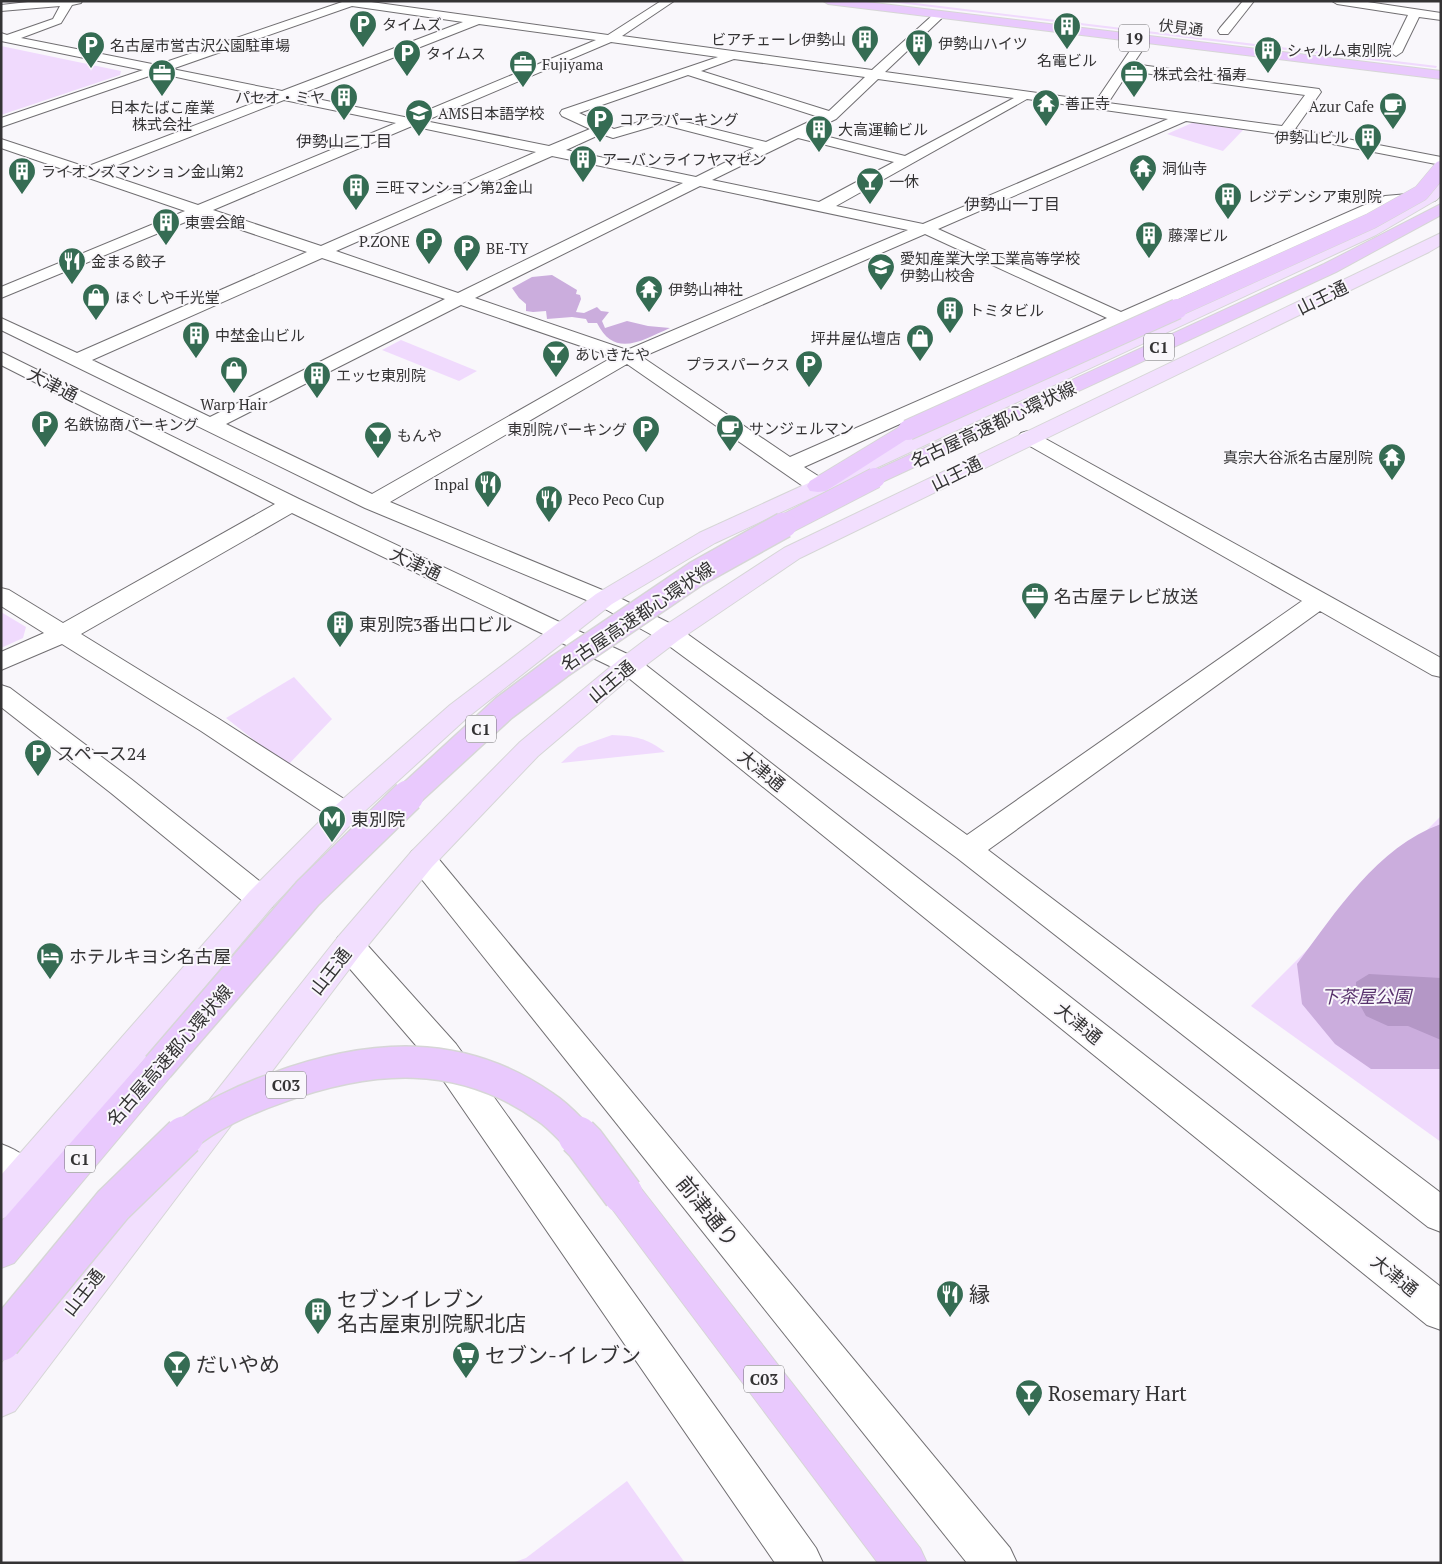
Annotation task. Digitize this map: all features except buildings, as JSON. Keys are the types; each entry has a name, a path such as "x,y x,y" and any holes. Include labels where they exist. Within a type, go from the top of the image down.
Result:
{"highway":[{"name":"伏見通","path":"828,1 1441,75"},
{"name":"伏見通","path":"1219,31 1243,34"},
{"path":"818,486 908,430 1371,221 1421,193 1441,169"},
{"name":"名古屋高速都心環状線","path":"1,1250 308,893 458,749 504,708 560,666 696,574 751,542 874,478 1330,268 1437,197"},
{"name":"C03","path":"1,1341 112,1205 195,1126 263,1093 312,1075 363,1064 413,1061 458,1066 502,1082 546,1106 585,1143 905,1563"}],"main road":[{"path":"8,1180 261,899 345,813 459,711 604,598 707,538 1370,232 1437,197"},
{"name":"山王通","path":"1,1397 349,946 422,859 529,749 629,665 670,634 792,553 1423,249 1441,238"}],"street":[{"path":"317,1 352,3 1286,131 1441,161"},
{"path":"1,293 611,38 669,1"},
{"path":"1219,31 1249,1"},
{"path":"1337,1 1373,4 1441,17"},
{"path":"1,8 71,2"},
{"path":"3,38 57,21 71,2"},
{"path":"1,123 352,3"},
{"path":"1396,52 1415,13"},
{"path":"211,424 460,298 831,116 940,15"},
{"path":"86,172 478,21"},
{"path":"3,38 926,228 1121,318"},
{"path":"1100,105 1144,39"},
{"path":"735,55 567,113 613,134 661,120 767,147"},
{"path":"1125,67 1314,92 1286,131"},
{"path":"688,72 831,116"},
{"path":"822,207 1019,100 1024,95"},
{"path":"373,502 628,356 1184,117"},
{"path":"78,359 601,129"},
{"path":"797,133 906,161"},
{"path":"1,144 628,356 818,486"},
{"path":"788,466 1390,199 1437,197"},
{"name":"大津通","path":"1,323 373,502 604,598 670,634 967,850 1441,1215"},
{"name":"大津通","path":"1,358 291,504 629,665 1441,1311"},
{"path":"1028,438 1441,669"},
{"path":"1,662 64,633 291,504"},
{"path":"1,595 210,724 345,813"},
{"path":"967,850 1318,601"},
{"path":"1,694 121,786 261,899"},
{"name":"前津通り","path":"422,859 995,1563"},
{"path":"349,946 444,1054 800,1563"}],"green space":[{"path":"882,1 899,1 1437,66 1436,68"},
{"path":"1,46 121,71 120,75 1,115"},
{"path":"1192,123 1243,130 1223,151 1167,134"},
{"path":"552,275 577,290 576,294 580,295 581,299 576,312 584,313 597,307 601,311 609,312 602,321 605,328 627,321 648,326 670,328 630,344 621,344 612,341 604,334 597,323 588,323 586,319 572,317 547,319 546,311 526,311 526,304 512,288 532,277"},
{"path":"401,340 477,371 459,381 382,350"},
{"path":"1,612 26,627 23,638 1,648"},
{"path":"294,677 332,719 287,766 226,718"},
{"path":"612,735 640,739 665,752 561,763 578,747"},
{"name":"下茶屋公園","path":"1441,816 1441,1142 1251,1006"},
{"name":"下茶屋公園","path":"1441,824 1441,1069 1371,1069 1335,1044 1302,1004 1297,964 1343,903 1378,865 1397,848 1418,834"},
{"path":"627,1481 685,1563 512,1563 526,1558"}],"shaded area":[{"path":"1369,974 1441,978 1441,1040 1408,1026 1388,1026 1366,1016 1356,998 1356,982"}],"place":[{"name":"タイムズ","path":"363,48"},
{"name":"名電ビル","path":"1067,50"},
{"name":"ビアチェーレ伊勢山","path":"865,63"},
{"name":"伊勢山ハイツ","path":"919,67"},
{"name":"名古屋市営古沢公園駐車場","path":"91,69"},
{"name":"シャルム東別院","path":"1268,74"},
{"name":"タイムス","path":"407,77"},
{"name":"Fujiyama","path":"523,88"},
{"name":"日本たばこ産業 株式会社","path":"162,97"},
{"name":"株式会社 福寿","path":"1134,98"},
{"name":"パセオ・ミヤ","path":"344,121"},
{"name":"善正寺","path":"1046,127"},
{"name":"Azur Cafe","path":"1393,130"},
{"name":"AMS日本語学校","path":"419,137"},
{"name":"コアラパーキング","path":"600,143"},
{"name":"大高運輸ビル","path":"819,153"},
{"name":"伊勢山ビル","path":"1368,161"},
{"name":"アーバンライフヤマゼン","path":"583,183"},
{"name":"洞仙寺","path":"1143,192"},
{"name":"ライオンズマンション金山第2","path":"22,195"},
{"name":"一休","path":"870,205"},
{"name":"三旺マンション第2金山","path":"356,211"},
{"name":"レジデンシア東別院","path":"1228,220"},
{"name":"東雲会館","path":"166,246"},
{"name":"藤澤ビル","path":"1149,259"},
{"name":"P.ZONE","path":"429,265"},
{"name":"BE-TY","path":"467,272"},
{"name":"金まる餃子","path":"72,285"},
{"name":"愛知産業大学工業高等学校 伊勢山校舎","path":"881,291"},
{"name":"伊勢山神社","path":"649,313"},
{"name":"ほぐしや千光堂","path":"96,321"},
{"name":"トミタビル","path":"950,334"},
{"name":"中埜金山ビル","path":"196,359"},
{"name":"坪井屋仏壇店","path":"920,362"},
{"name":"あいきたや","path":"556,378"},
{"name":"プラスパークス","path":"809,388"},
{"name":"Warp Hair","path":"234,394"},
{"name":"エッセ東別院","path":"317,399"},
{"name":"名鉄協商パーキング","path":"45,448"},
{"name":"サンジェルマン","path":"730,452"},
{"name":"東別院パーキング","path":"646,453"},
{"name":"もんや","path":"378,459"},
{"name":"真宗大谷派名古屋別院","path":"1392,481"},
{"name":"Inpal","path":"488,508"},
{"name":"Peco Peco Cup","path":"549,523"},
{"name":"名古屋テレビ放送","path":"1035,620"},
{"name":"東別院3番出口ビル","path":"340,648"},
{"name":"スペース24","path":"38,777"},
{"name":"東別院","path":"332,843"},
{"name":"ホテルキヨシ名古屋","path":"50,980"},
{"name":"縁","path":"950,1318"},
{"name":"セブンイレブン 名古屋東別院駅北店","path":"318,1335"},
{"name":"セブン-イレブン","path":"466,1379"},
{"name":"だいやめ","path":"177,1388"},
{"name":"Rosemary Hart","path":"1029,1417"}],"district":[{"name":"伊勢山二丁目","path":"344,141"},
{"name":"伊勢山一丁目","path":"1012,204"}]}
